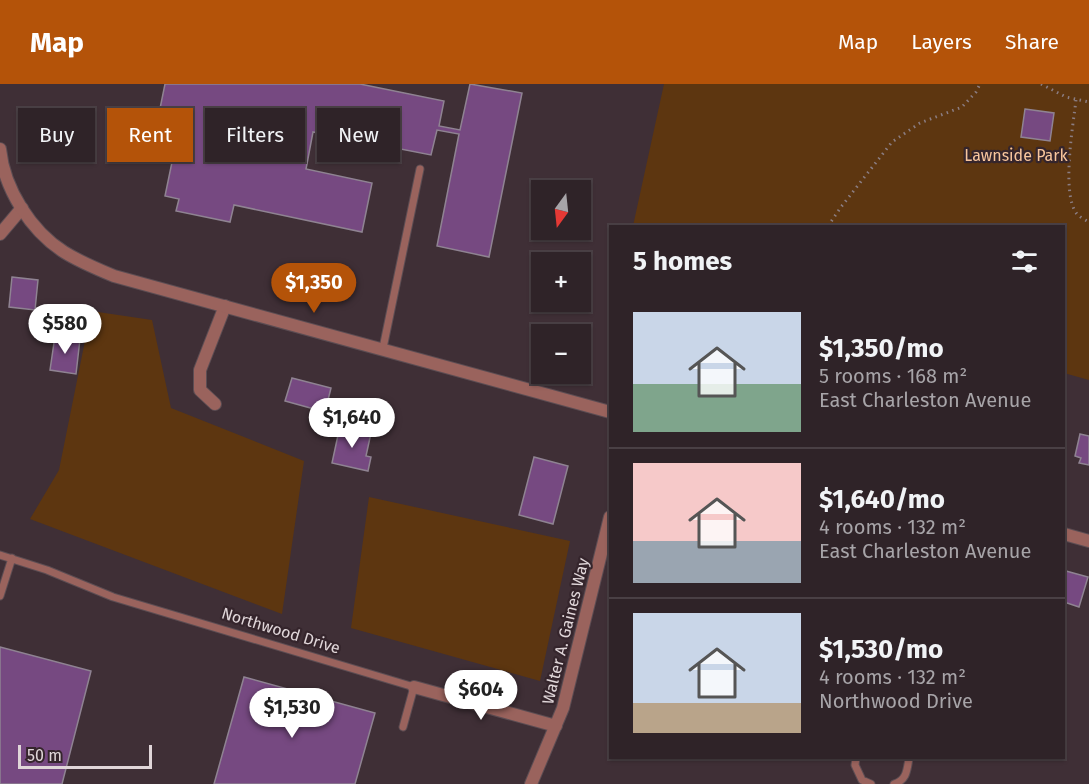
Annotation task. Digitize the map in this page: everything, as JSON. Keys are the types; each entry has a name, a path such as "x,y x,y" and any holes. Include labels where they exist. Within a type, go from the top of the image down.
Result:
{"street":[{"path":"0,149 11,188 22,208 42,233 62,251 87,265 114,276 609,412"},
{"path":"0,234 22,208"},
{"path":"215,404 200,390 200,370 225,306"},
{"name":"Walter A. Gaines Way","path":"531,784 563,708 609,521"},
{"path":"1065,534 1089,541"},
{"name":"Northwood Drive","path":"414,687 556,726"}],"lane":[{"path":"383,348 420,169"},
{"name":"Northwood Drive","path":"0,555 47,570 113,597 414,687"},
{"path":"0,596 12,558"},
{"path":"404,727 414,687"},
{"path":"856,759 855,765 862,780 871,784"},
{"path":"894,784 900,782 907,774 909,759"}],"path":[{"path":"829,225 840,207 892,142 920,123 962,107 969,101 980,84"},
{"path":"1041,84 1056,93 1089,102"},
{"path":"1076,100 1069,176 1070,194 1078,216 1089,222"}],"green space":[{"name":"Lawnside Park","path":"664,84 1089,84 1089,380 1065,373 1065,225 633,225"},
{"path":"91,311 152,320 171,408 304,461 282,614 30,519 59,470"},
{"path":"369,497 570,541 540,681 351,628"}],"building":[{"path":"165,84 360,84 444,101 439,126 460,130 470,84 522,93 489,257 437,246 459,134 437,130 431,155 400,149 400,108 317,108 317,133 313,132 306,169 372,183 362,232 234,205 230,222 176,211 179,199 165,196 172,162 193,162 193,108 160,108"},
{"path":"1025,109 1054,113 1050,141 1021,137"},
{"path":"12,277 38,280 35,310 9,307"},
{"path":"55,336 80,339 76,374 50,370"},
{"path":"292,378 331,388 325,412 285,401"},
{"path":"340,426 371,433 366,456 371,457 368,471 332,463"},
{"path":"1080,434 1089,436 1089,465 1079,463 1081,458 1075,456"},
{"path":"534,457 568,466 553,524 519,515"},
{"path":"1066,571 1088,577 1079,607 1065,602"},
{"path":"0,647 91,671 62,784 0,784"},
{"path":"244,677 375,713 355,784 214,784"}]}
